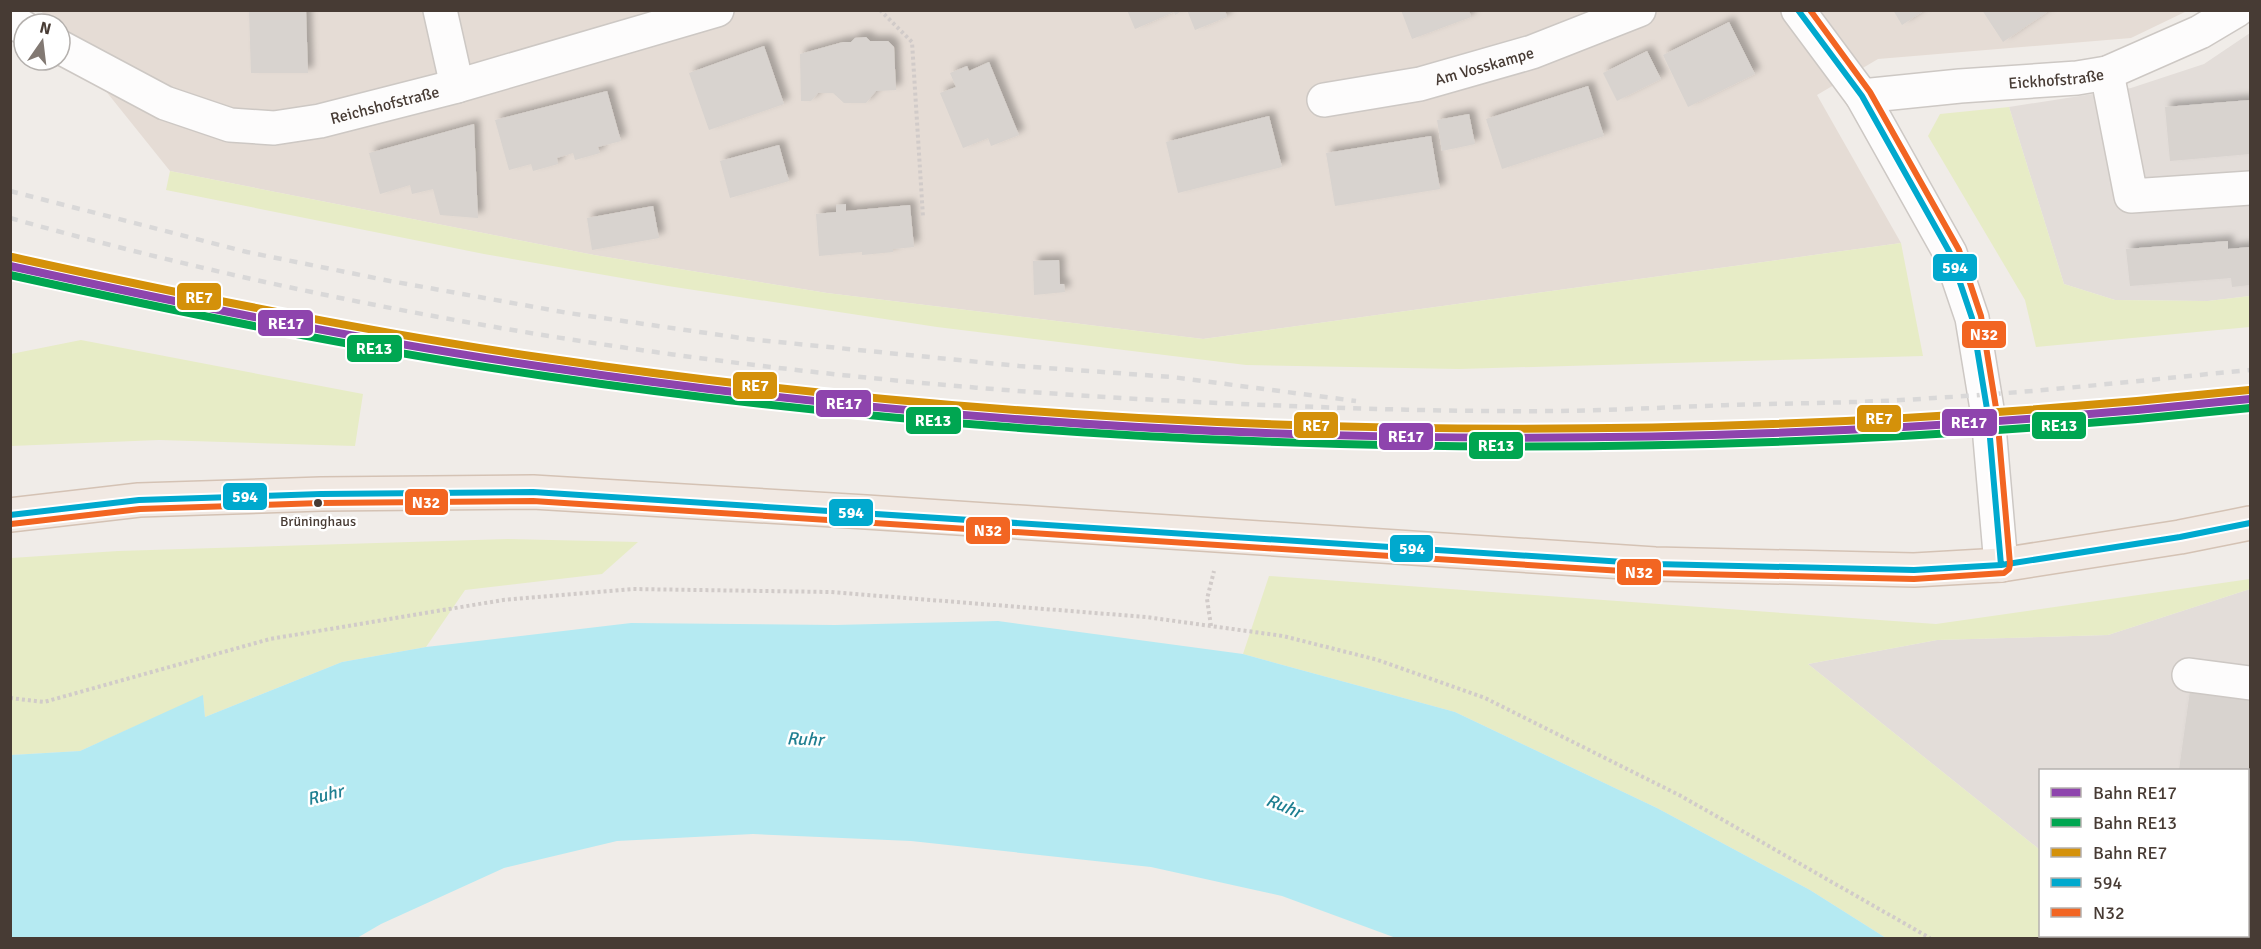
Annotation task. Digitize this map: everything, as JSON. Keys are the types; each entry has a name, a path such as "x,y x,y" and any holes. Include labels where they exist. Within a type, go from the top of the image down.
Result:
{"main road":[{"path":"10,515 139,500 321,494 532,492 1224,534 1655,564 1914,570 2001,565 2180,537 2250,523"}],"street":[{"path":"440,10 457,86"},
{"name":"Reichshofstraße","path":"72,53 165,103 230,125 274,128 320,121 457,86 717,10"},
{"name":"Am Vosskampe","path":"1324,100 1420,84 1532,52 1639,10"},
{"path":"1798,10 1862,96 1950,253 1972,318 1988,415 2001,565"},
{"name":"Eickhofstraße","path":"1862,96 2077,78 2107,72 2200,32 2237,10"},
{"path":"2107,72 2131,196 2250,188"},
{"path":"2189,675 2250,683"}],"path":[{"path":"880,10 912,42 923,217"},
{"path":"1211,626 1208,599 1213,572 1224,547 1224,534"},
{"path":"10,698 44,702 270,639 503,600 632,589 830,592 1146,617 1283,636 1378,660 1485,698 1681,796 1930,939"}],"shaded area":[{"path":"2187,11 2131,38 1878,59 1817,95 1901,243 1203,339 827,293 594,255 170,171 72,49 72,12 42,12"},
{"path":"2250,33 2250,296 2208,301 2115,300 2064,284 2009,107 2131,88 2204,64"},
{"path":"2250,589 2250,938 2150,937 2249,937 2249,769 2039,769 2039,849 1808,664 1937,640 2108,635"}],"green space":[{"path":"2009,107 2064,284 2115,300 2208,301 2250,296 2250,327 2036,347 2025,300 1928,136 1940,114"},
{"path":"170,171 594,255 827,293 1203,339 1901,243 1923,356 1459,369 1246,365 937,327 668,286 484,254 166,190"},
{"path":"81,340 363,394 355,446 159,440 11,446 11,354"},
{"path":"508,539 638,542 602,574 465,590 426,647 342,662 205,717 203,696 80,751 11,755 11,558 118,551"},
{"path":"1269,576 1936,624 2250,579 2250,589 2108,635 1937,640 1808,664 2039,849 2039,937 2152,938 1886,938 1810,890 1657,808 1455,712 1243,654"}],"water":[{"name":"Ruhr","path":"998,621 1243,654 1455,712 1657,808 1810,890 1886,938 1396,938 1282,896 1151,867 911,841 753,834 617,841 504,868 381,924 357,938 11,938 11,755 80,751 203,695 205,717 342,662 426,647 631,623 835,625"}],"building":[{"path":"249,10 306,10 308,73 251,73"},
{"path":"1127,10 1179,10 1179,13 1175,15 1174,12 1135,29"},
{"path":"1187,10 1225,10 1227,17 1195,30"},
{"path":"1401,10 1469,10 1471,17 1412,39"},
{"path":"1893,10 1925,10 1902,25"},
{"path":"1982,10 2050,10 2003,42"},
{"path":"1729,22 1755,74 1688,107 1663,55"},
{"path":"866,37 870,41 888,41 894,47 896,90 876,91 866,103 844,103 833,93 818,93 811,101 801,101 800,54"},
{"path":"764,46 784,104 709,130 689,73"},
{"path":"1647,51 1661,79 1617,101 1603,73"},
{"path":"989,62 1019,135 991,146 988,138 963,148 940,93 956,87 950,73 967,66 969,71"},
{"path":"1588,86 1604,136 1502,169 1486,119"},
{"path":"607,91 621,141 598,147 600,153 575,160 573,153 557,158 558,164 533,171 531,164 509,170 495,120"},
{"path":"2250,100 2250,154 2170,161 2165,107"},
{"path":"1469,114 1475,144 1442,151 1437,120"},
{"path":"1269,116 1282,167 1178,193 1166,142"},
{"path":"474,124 478,218 440,215 433,189 412,194 410,185 380,194 369,153"},
{"path":"1431,136 1440,189 1335,206 1326,153"},
{"path":"779,145 789,181 730,198 720,161"},
{"path":"846,204 846,211 910,205 914,247 862,255 862,252 819,256 816,214 836,212 836,205"},
{"path":"653,206 659,238 592,250 587,218"},
{"path":"2228,241 2228,249 2250,247 2250,285 2232,287 2231,278 2130,286 2126,249"},
{"path":"1059,260 1060,284 1064,284 1065,292 1034,295 1033,261"},
{"path":"2191,684 2250,692 2250,800 2249,769 2179,769"}],"railway":[{"path":"10,191 247,252 568,313 748,339 1019,366 1172,377 1356,401"},
{"path":"10,218 158,257 308,291 458,321 761,366 913,382 1066,394 1347,408 1560,411 1908,400 2250,370"}],"rail line":[{"name":"RE7","path":"12,257 278,312 411,337 545,358 757,386 970,406 1183,420 1396,428 1610,428 1823,422 2036,409 2249,390"},
{"name":"RE17","path":"10,266 277,321 410,346 545,367 757,395 969,415 1182,429 1396,437 1610,437 1824,431 2037,418 2250,399"},
{"name":"RE13","path":"10,275 277,330 410,355 545,376 757,403 970,424 1183,438 1396,445 1610,446 1824,440 2037,427 2250,408"}],"transit line":[{"name":"594","path":"1798,10 1862,96 1950,253 1972,318 1988,415 2001,565"},
{"name":"N32","path":"11,524 140,509 321,503 533,501 1654,573 1914,579 2004,573 2009,569 2010,564 1997,414 1981,316 1959,250 1870,92 1810,10"},
{"name":"594","path":"10,515 139,500 321,494 533,492 1655,564 1914,570 2001,565 2180,537 2250,523"}],"place":[{"name":"Brüninghaus","path":"318,503"}]}
